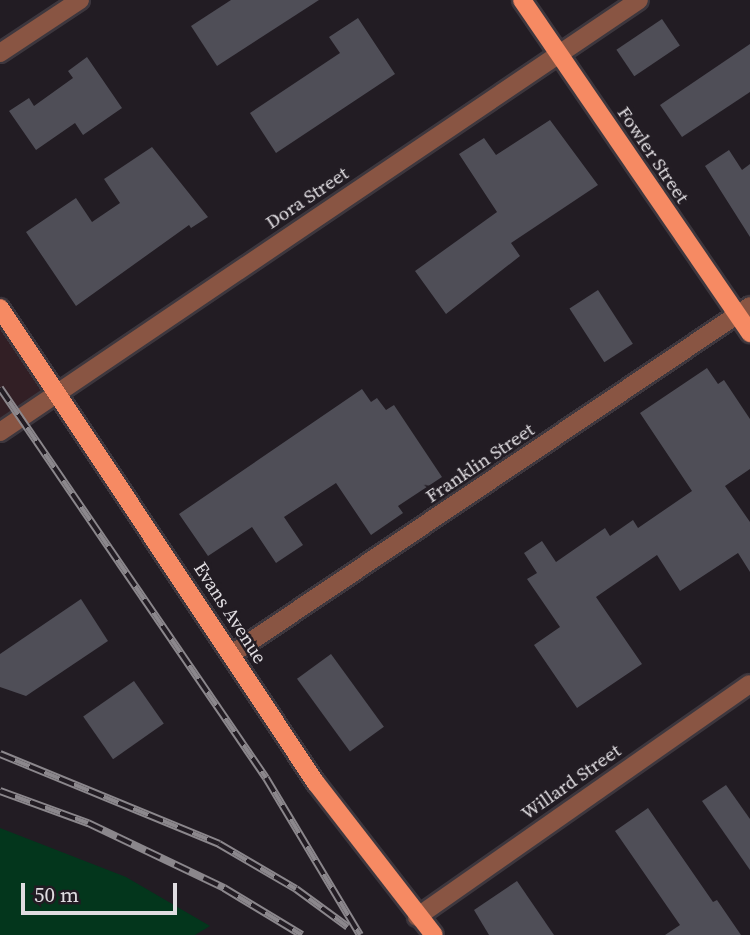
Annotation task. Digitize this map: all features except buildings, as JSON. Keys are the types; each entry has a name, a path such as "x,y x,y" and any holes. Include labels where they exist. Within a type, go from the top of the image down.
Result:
{"main road":[{"name":"Fowler Street","path":"522,0 744,310 750,333"},
{"name":"Evans Avenue","path":"0,308 316,783 428,929"}],"street":[{"path":"0,54 80,0"},
{"name":"Dora Street","path":"0,432 558,51 639,0"},
{"name":"Franklin Street","path":"232,654 744,310"},
{"name":"Willard Street","path":"428,929 750,684"}],"shaded area":[{"path":"0,327 49,398 0,430"}],"green space":[{"path":"0,828 126,877 210,926 195,935 0,935"}],"railway":[{"path":"0,388 266,778 360,935"},
{"path":"0,754 219,844 296,889 348,927"},
{"path":"0,791 88,823 224,888 302,935"}]}
